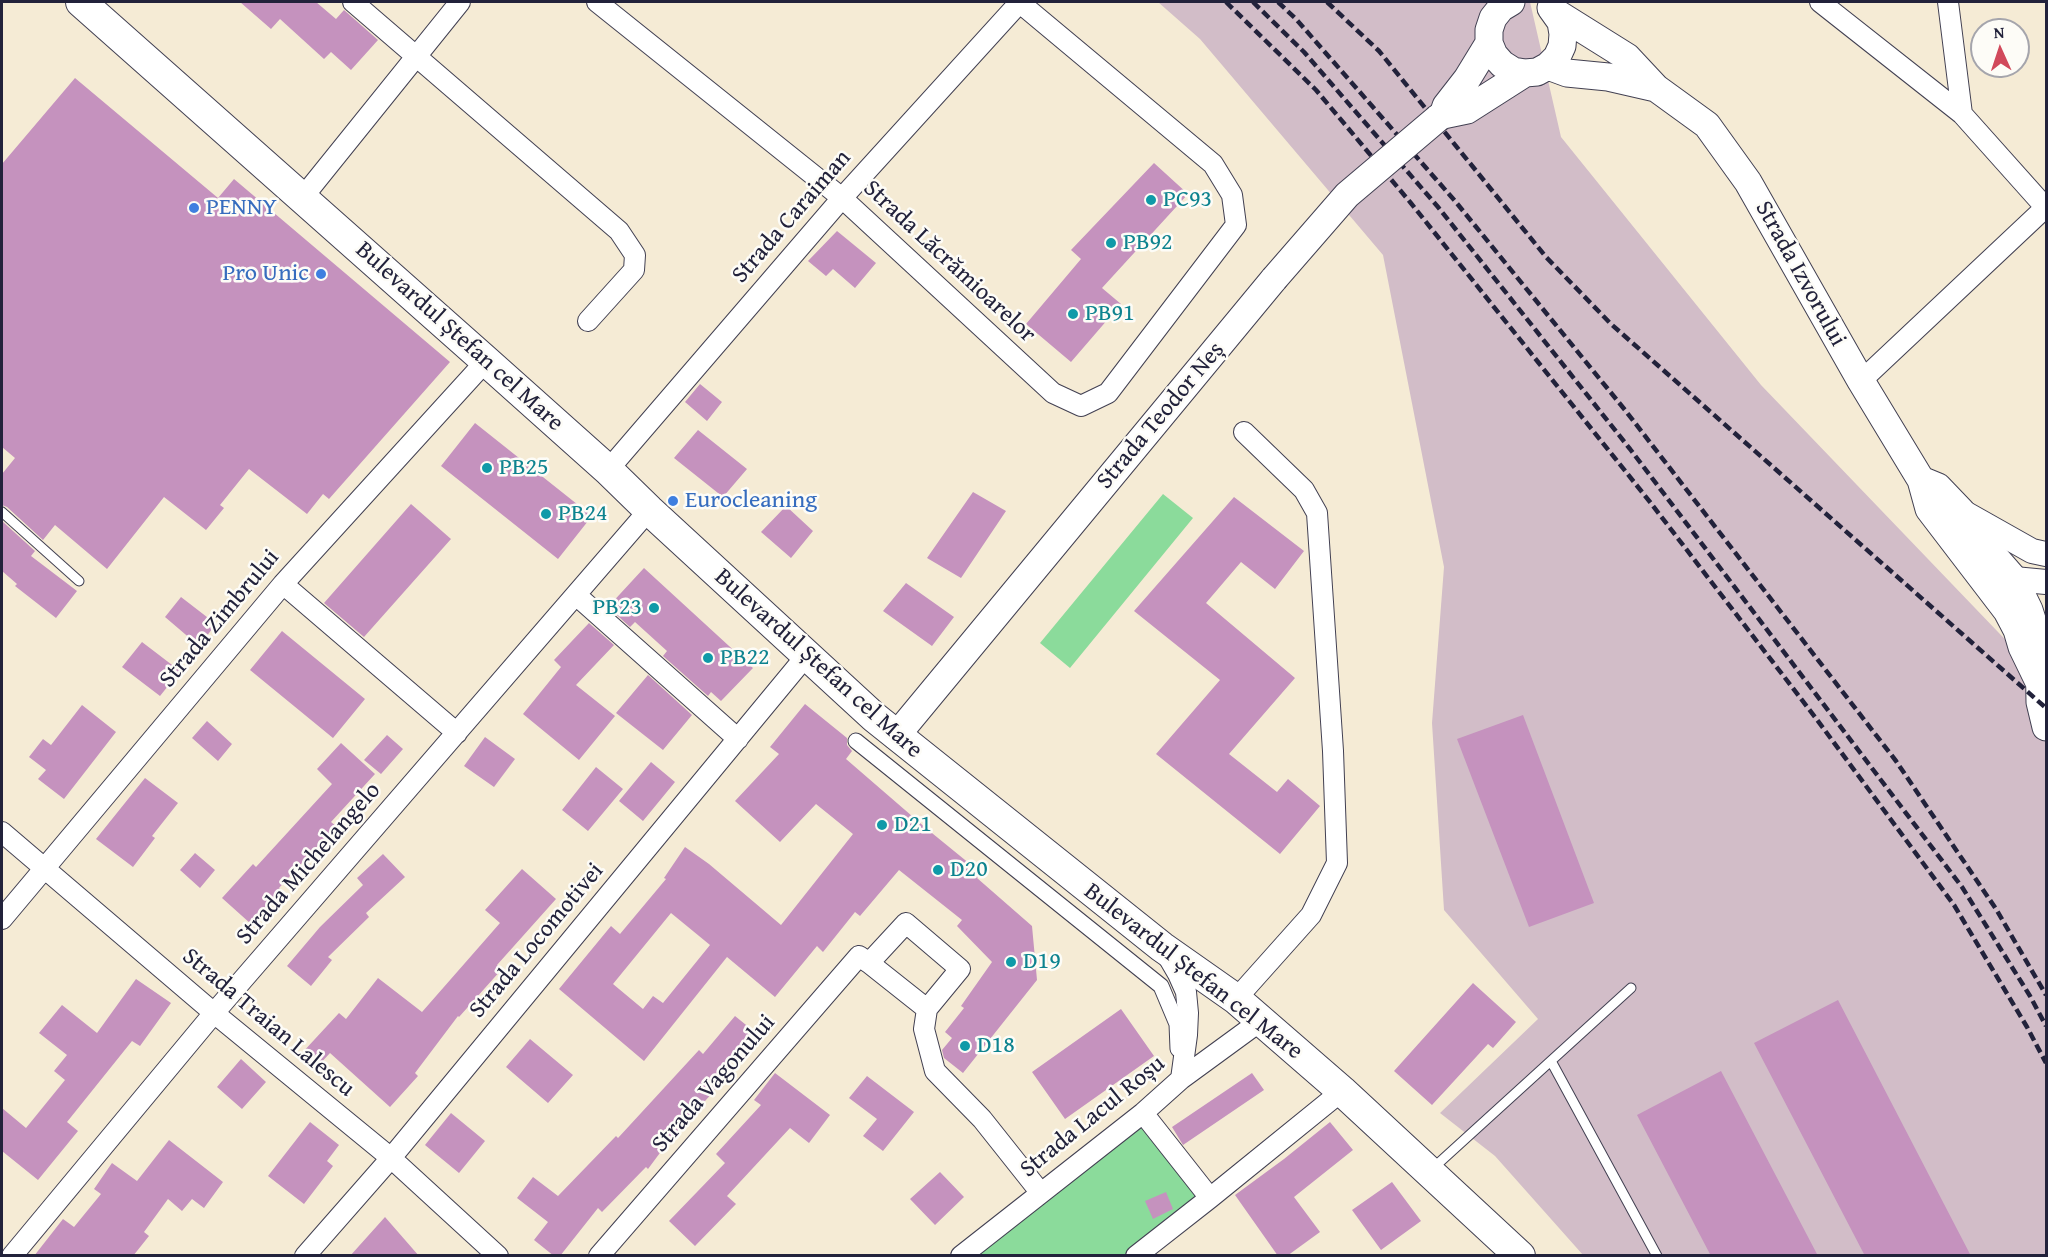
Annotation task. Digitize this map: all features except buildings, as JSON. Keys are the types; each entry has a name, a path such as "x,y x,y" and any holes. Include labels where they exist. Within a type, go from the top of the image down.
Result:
{"main road":[{"name":"Bulevardul Ștefan cel Mare","path":"81,2 608,470 806,656 896,736 1162,947 1236,999 1259,1022 1342,1091 1520,1255"},
{"name":"Strada Izvorului","path":"1482,2 1494,55 1513,71 1537,69 1608,77 1656,88"},
{"name":"Strada Teodor Neș","path":"896,736 1274,279 1347,195 1441,116 1467,79 1490,35 1493,18 1501,8 1511,2"},
{"name":"Strada Izvorului","path":"1548,7 1627,57 1656,88 1707,125 1748,182 1861,381 1921,480 1929,509 2007,611 2017,630 2022,647 2043,676"},
{"path":"1537,69 1557,57 1562,46 1561,22 1548,7"},
{"name":"Strada Teodor Neș","path":"1441,116 1467,110 1537,69"},
{"name":"Strada Izvorului","path":"1921,480 1938,487 1961,511"},
{"path":"1961,511 1981,542 2014,579 2029,610 2038,641 2043,676 2040,702 2046,727"}],"street":[{"path":"353,2 619,231 634,255 634,270 588,321"},
{"path":"303,197 460,2"},
{"name":"Strada Lăcrămioarelor","path":"597,2 842,198 1053,393 1081,406 1108,393 1236,225 1232,195 1213,164 1019,2"},
{"name":"Strada Caraiman","path":"608,470 842,198 1019,2"},
{"path":"1820,2 1962,114 2046,208 1861,381"},
{"path":"1948,2 1962,114"},
{"name":"Strada Zimbrului","path":"2,919 283,584 486,361"},
{"path":"1236,999 1311,915 1337,863 1333,751 1317,513 1304,490 1244,432"},
{"name":"Strada Michelangelo","path":"12,1256 214,1013 648,510"},
{"name":"Strada Izvorului","path":"1961,511 2032,551 2046,554"},
{"path":"1971,562 2014,579 2046,582"},
{"path":"283,584 457,732"},
{"path":"576,595 738,739"},
{"name":"Strada Locomotivei","path":"304,1256 391,1158 806,656"},
{"path":"856,741 1161,986 1177,1024 1178,1053"},
{"name":"Strada Traian Lalescu","path":"2,832 214,1013 391,1158 498,1256"},
{"path":"927,1009 869,963 906,923 960,969 927,1009 924,1029 935,1071 982,1119 1040,1192"},
{"path":"1162,947 1186,992 1187,1035 1180,1079"},
{"name":"Strada Vagonului","path":"599,1256 859,956 869,963"},
{"name":"Strada Lacul Roșu","path":"961,1256 1143,1113 1180,1079 1259,1022"},
{"path":"1136,1256 1342,1091"},
{"path":"1143,1113 1210,1198"}],"lane":[{"path":"2,512 79,581"},
{"path":"1429,1171 1630,988"},
{"path":"1551,1061 1657,1256"}],"shaded area":[{"path":"1158,2 1530,2 1561,137 1761,385 2046,682 2046,1255 1583,1255 1495,1156 1440,1113 1538,1019 1444,910 1432,723 1444,567 1383,255 1200,39"}],"green space":[{"path":"1163,494 1193,518 1070,668 1040,643"},
{"path":"1143,1113 1210,1198 1139,1255 964,1256"}],"railway":[{"path":"1226,2 1316,90 1410,202 1650,502 1815,717 1954,905 2046,1063"},
{"path":"1253,2 1304,52 1438,207 1630,449 1962,887 2030,996 2046,1026"},
{"path":"1278,2 1296,19 1455,201 1625,410 1896,761 1996,909 2046,995"},
{"path":"1327,2 1379,51 1546,257 1611,324 2046,708"}],"place":[{"name":"PC93","path":"1151,200"},
{"name":"PENNY","path":"194,208"},
{"name":"PB92","path":"1111,243"},
{"name":"Pro Unic","path":"321,274"},
{"name":"PB91","path":"1073,314"},
{"name":"PB25","path":"487,468"},
{"name":"Eurocleaning","path":"673,501"},
{"name":"PB24","path":"546,514"},
{"name":"PB23","path":"654,608"},
{"name":"PB22","path":"708,658"},
{"name":"D21","path":"882,825"},
{"name":"D20","path":"938,870"},
{"name":"D19","path":"1011,962"},
{"name":"D18","path":"965,1046"}]}
